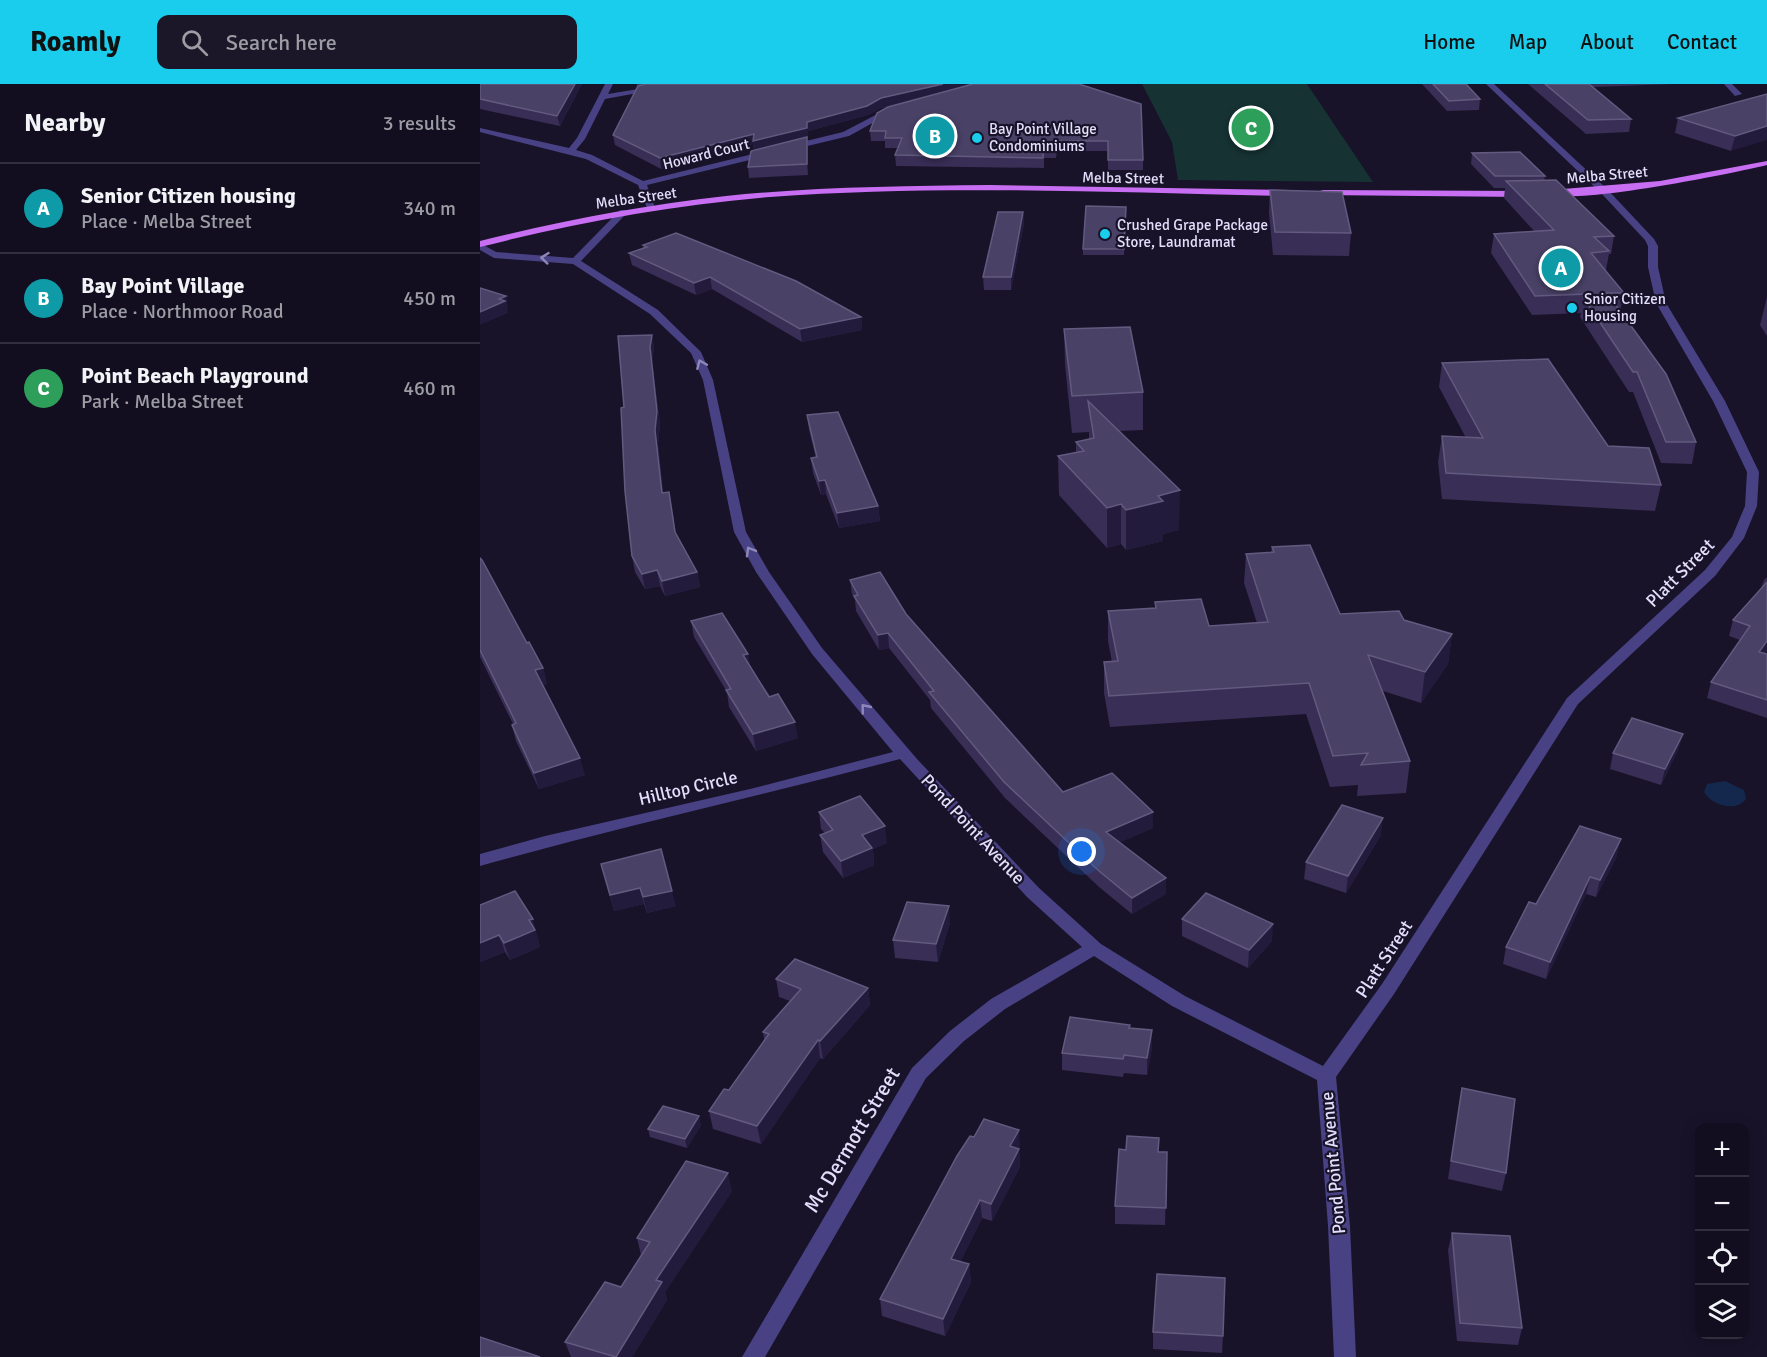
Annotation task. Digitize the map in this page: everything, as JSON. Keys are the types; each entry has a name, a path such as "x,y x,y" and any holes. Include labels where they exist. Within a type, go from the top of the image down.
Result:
{"main road":[{"name":"Melba Street","path":"1316,193 1604,191 1684,181 1767,163"},
{"name":"Melba Street","path":"480,245 544,227 623,212 759,196 891,189 1304,193"}],"street":[{"path":"571,150 581,139 609,84"},
{"path":"603,97 682,84"},
{"name":"Platt Street","path":"1326,1076 1388,989 1572,701 1710,573 1738,538 1751,506 1760,472 1661,303 1653,267 1653,246 1644,232 1604,191 1490,84"},
{"path":"1728,84 1738,94"},
{"name":"Howard Court","path":"642,184 846,134 885,112 903,107"},
{"path":"480,130 571,150 589,157 642,184 651,208"},
{"path":"575,261 623,212"},
{"name":"Pond Point Avenue","path":"480,245 494,255 575,261 654,312 696,352 708,380 744,540 804,633 902,754 1053,915 1141,980 1326,1076 1339,1226 1345,1357"},
{"name":"Hilltop Circle","path":"480,858 545,840 750,794 902,754"},
{"name":"Mc Dermott Street","path":"753,1357 919,1073 957,1036 998,1004 1095,948"}],"green space":[{"path":"1142,84 1307,84 1373,182 1178,180 1172,142"}],"water":[{"path":"1725,781 1744,790 1746,799 1736,806 1724,806 1712,801 1704,792 1707,784"}],"building":[{"path":"480,84 575,84 557,116 480,99"},
{"path":"646,84 943,84 881,98 867,106 807,122 807,128 753,141 754,134 660,158 613,135 638,86"},
{"path":"973,84 1079,84 1141,104 1143,160 1108,160 1108,141 1056,141 1056,148 1044,148 1043,158 895,155 902,138 885,138 886,131 870,131 877,113 888,107"},
{"path":"1433,84 1466,84 1480,99 1449,101"},
{"path":"1545,84 1589,84 1631,119 1588,120"},
{"path":"1767,94 1767,126 1735,136 1678,118"},
{"path":"807,137 807,164 748,167 751,151"},
{"path":"1520,152 1545,176 1495,176 1472,153"},
{"path":"1556,180 1614,236 1594,237 1609,251 1591,253 1624,293 1607,293 1666,374 1696,442 1666,442 1637,372 1633,372 1583,297 1589,294 1535,296 1494,234 1554,230 1506,181"},
{"path":"1270,190 1342,192 1351,233 1275,232"},
{"name":"Crushed Grape Package Store, Laundramat","path":"1086,206 1126,207 1124,249 1083,249"},
{"path":"998,212 1023,212 1011,277 983,277"},
{"path":"676,233 796,281 861,317 800,329 710,277 694,283 629,253 647,247 643,245"},
{"path":"480,288 506,296 499,299 505,301 480,312"},
{"path":"1130,327 1143,392 1072,396 1064,329"},
{"path":"652,335 650,347 657,411 655,430 662,493 669,492 675,532 697,572 662,581 657,570 642,574 632,556 625,491 621,408 624,407 618,336"},
{"path":"1548,359 1608,446 1649,448 1661,485 1446,473 1442,436 1483,438 1442,363"},
{"path":"1088,401 1180,490 1158,496 1163,501 1126,510 1121,504 1107,508 1058,456 1084,451 1076,442 1094,438"},
{"path":"838,412 878,506 837,513 825,480 819,481 811,458 817,457 807,415"},
{"path":"1310,545 1340,614 1399,611 1404,620 1452,634 1425,672 1368,655 1410,761 1361,765 1368,753 1333,756 1309,683 1109,696 1104,662 1118,661 1108,611 1156,608 1155,602 1201,599 1209,626 1268,622 1246,554 1274,552 1272,547"},
{"path":"480,558 543,668 535,670 580,758 534,773 512,725 516,723 480,650"},
{"path":"880,572 906,614 1063,792 1112,773 1153,812 1106,832 1166,878 1132,898 1099,871 1004,782 929,692 934,691 888,633 878,635 854,596 858,595 850,580"},
{"path":"1767,582 1767,641 1759,652 1767,654 1767,700 1711,682 1750,626 1733,620"},
{"path":"722,613 748,654 743,655 769,697 778,694 795,722 753,734 726,690 731,689 691,621"},
{"path":"1632,718 1683,734 1665,769 1613,753"},
{"path":"860,796 885,826 862,835 872,848 841,861 820,835 833,830 819,812"},
{"path":"1342,805 1383,818 1348,876 1306,862"},
{"path":"1580,826 1621,839 1600,880 1590,877 1550,962 1506,947 1529,902 1536,904"},
{"path":"661,849 672,891 643,897 640,888 610,895 601,864"},
{"path":"515,891 533,919 529,920 535,930 504,943 499,935 480,943 480,905"},
{"path":"1206,893 1273,924 1249,950 1182,919"},
{"path":"907,902 949,906 936,944 893,940"},
{"path":"795,959 868,988 820,1041 818,1040 757,1126 709,1111 724,1089 729,1090 769,1034 763,1032 801,989 776,979"},
{"path":"1070,1017 1152,1030 1147,1058 1124,1055 1123,1059 1062,1053"},
{"path":"1462,1088 1515,1099 1506,1173 1451,1161"},
{"path":"663,1106 699,1116 685,1139 648,1129"},
{"path":"984,1119 1019,1130 1010,1146 1019,1149 991,1204 980,1200 951,1259 969,1264 943,1319 880,1299 957,1156 970,1136 974,1137"},
{"path":"1127,1136 1159,1138 1158,1152 1167,1152 1166,1208 1115,1206 1119,1149 1126,1150"},
{"path":"686,1161 728,1173 656,1280 662,1282 616,1357 565,1342 605,1282 621,1287 650,1242 637,1238"},
{"path":"1452,1233 1510,1236 1522,1328 1460,1323"},
{"path":"1157,1274 1225,1278 1223,1336 1153,1332"},
{"path":"480,1337 540,1357 480,1357"}],"place":[{"name":"Point Beach Playground","path":"1251,128"},
{"name":"Bay Point Village","path":"935,136"},
{"name":"Bay Point Village Condominiums","path":"977,138"},
{"name":"Crushed Grape Package Store, Laundramat","path":"1105,234"},
{"name":"Senior Citizen housing","path":"1561,268"},
{"name":"Snior Citizen Housing","path":"1572,308"}]}
